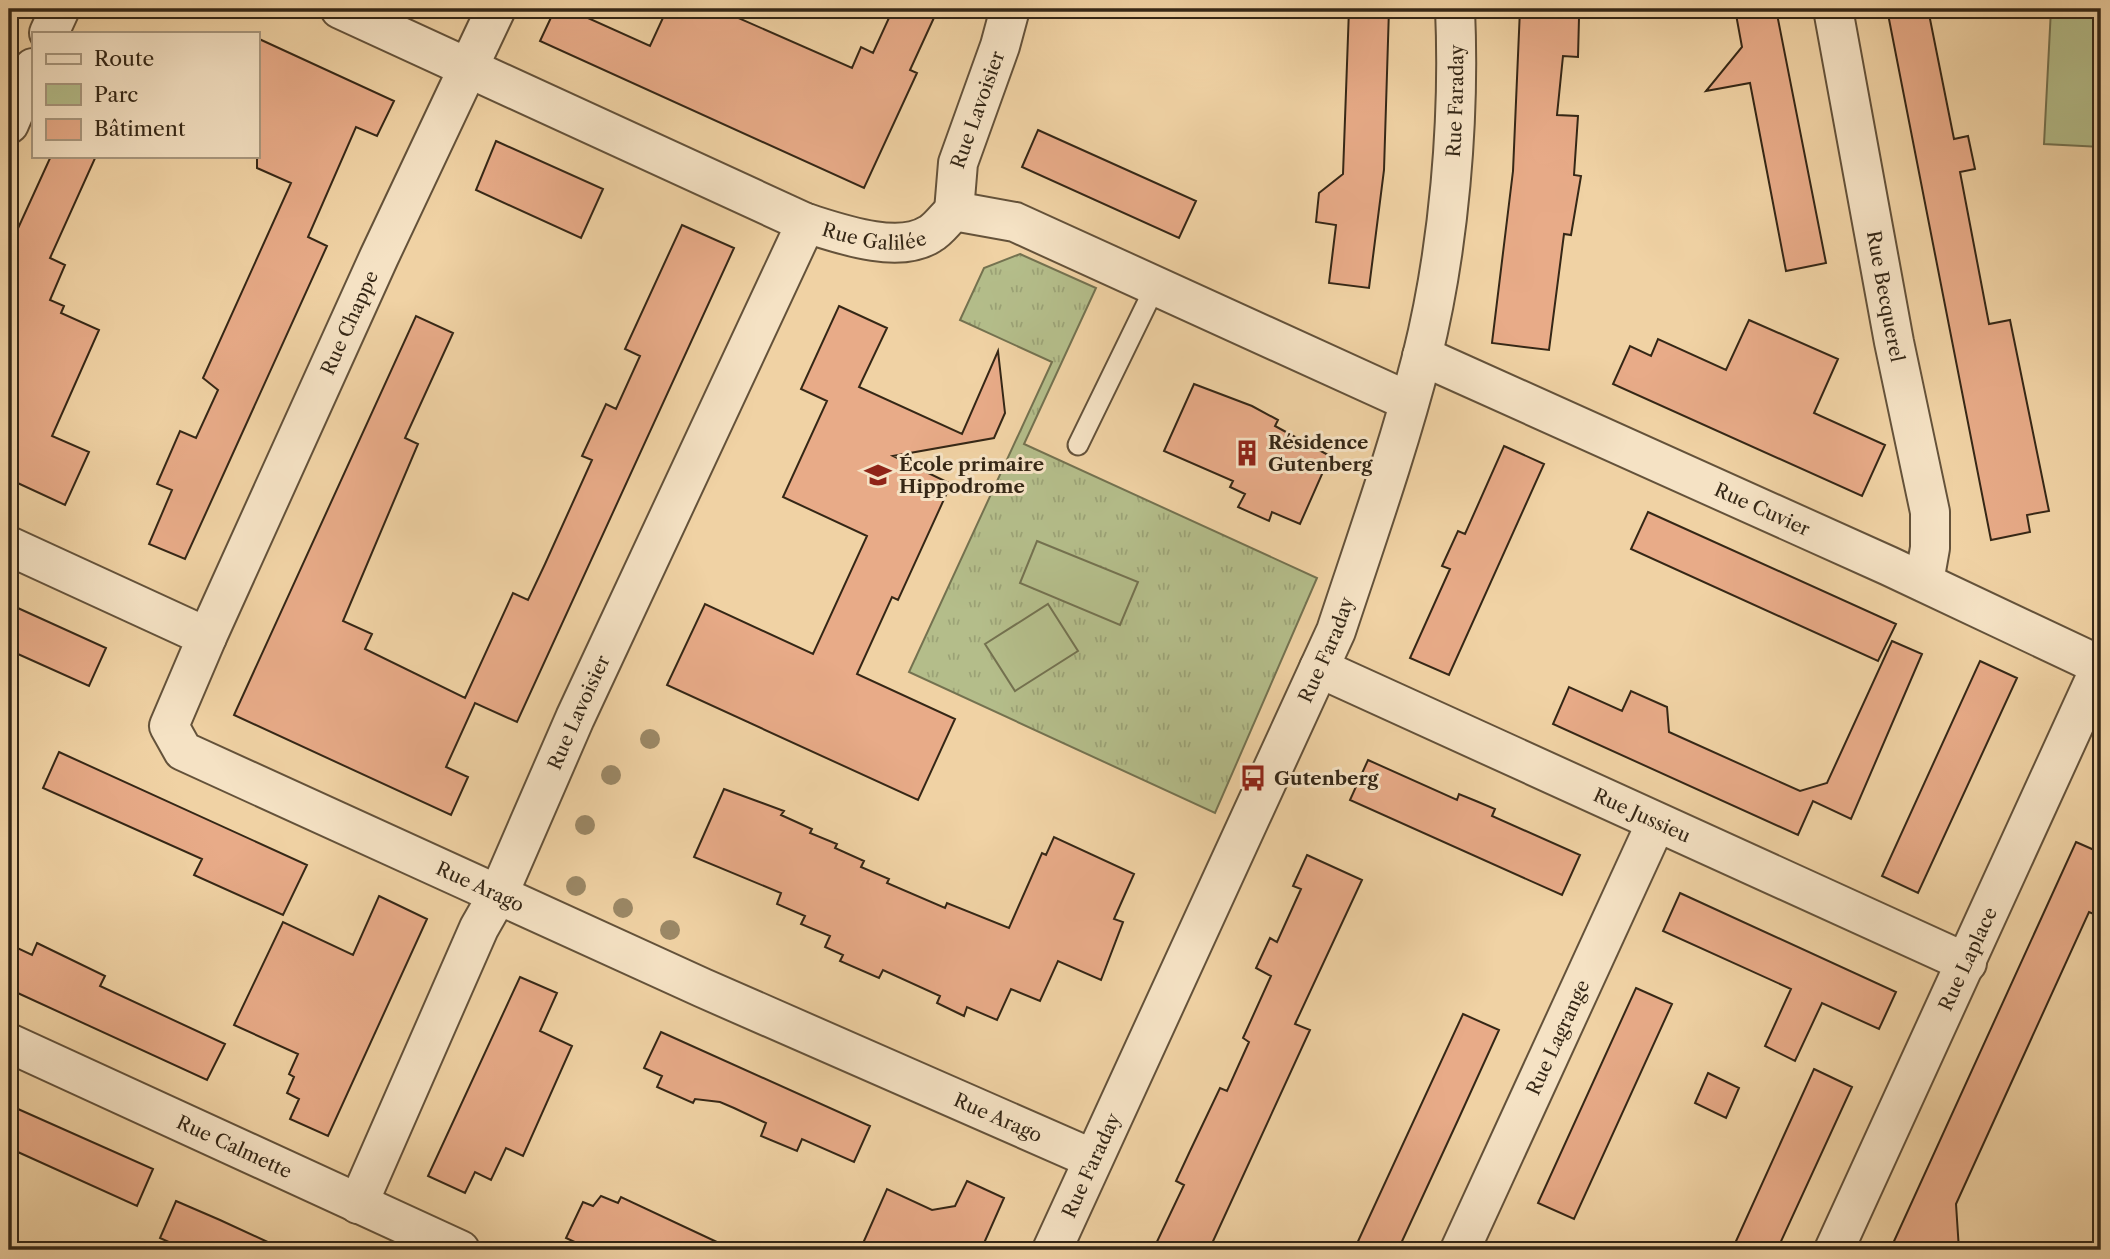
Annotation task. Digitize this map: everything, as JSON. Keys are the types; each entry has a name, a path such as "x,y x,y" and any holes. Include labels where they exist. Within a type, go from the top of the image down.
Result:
{"street":[{"path":"49,32 60,9"},
{"name":"Rue Galilée","path":"340,9 806,223 854,239 888,242 929,235 954,211 1015,222 1408,401"},
{"name":"Rue Chappe","path":"207,637 379,257 496,9"},
{"name":"Rue Lavoisier","path":"954,211 958,163 1000,46 1010,9"},
{"name":"Rue Faraday","path":"1052,1250 1319,668 1365,551 1422,356 1452,173 1455,9"},
{"name":"Rue Becquerel","path":"1833,9 1894,342 1930,512 1930,548 1924,582"},
{"path":"9,124 32,70"},
{"name":"Rue Lavoisier","path":"358,1205 479,928 499,893 575,718 806,223"},
{"name":"Rue Cuvier","path":"1422,356 1924,582 2101,666"},
{"path":"9,546 207,637"},
{"name":"Rue Arago","path":"207,637 169,726 183,751 740,1004 1093,1158"},
{"name":"Rue Laplace","path":"1834,1250 2101,666"},
{"name":"Rue Jussieu","path":"1319,668 1967,963"},
{"name":"Rue Lagrange","path":"1460,1250 1656,823"},
{"name":"Rue Calmette","path":"9,1043 460,1250"}],"lane":[{"path":"1079,445 1154,287"}],"green space":[{"path":"2051,9 2101,10 2101,147 2044,144"},
{"path":"1020,254 1096,288 1024,444 1317,578 1215,813 909,672 1052,362 960,320 984,268"},
{"path":"1037,541 1138,582 1120,625 1020,583"},
{"path":"1048,604 1078,651 1015,691 985,644"}],"building":[{"path":"555,9 568,9 650,46 667,9 718,9 852,68 861,47 873,53 893,9 938,9 910,70 917,73 864,188 540,41"},
{"path":"1349,9 1389,9 1384,170 1369,288 1329,283 1336,225 1316,222 1319,193 1343,174"},
{"path":"1520,9 1560,9 1560,18 1579,18 1578,57 1563,56 1557,115 1578,116 1574,175 1581,176 1571,235 1564,234 1549,350 1492,343 1513,171"},
{"path":"1735,9 1776,9 1826,263 1786,271 1750,83 1706,91 1742,47"},
{"path":"1887,9 1928,9 1954,139 1968,136 1975,169 1960,172 1989,324 2010,320 2049,511 2027,515 2030,532 1991,540"},
{"path":"259,39 394,101 377,136 356,127 308,237 327,246 185,559 149,544 172,490 157,484 180,431 196,438 218,390 203,378 291,183 257,168"},
{"path":"1038,130 1196,201 1179,238 1022,167"},
{"path":"496,141 603,189 581,238 476,190"},
{"path":"50,158 95,158 50,258 65,265 50,300 64,306 61,313 99,330 52,436 89,452 65,505 9,479 9,248"},
{"path":"682,225 734,248 517,722 475,703 446,767 468,777 451,815 234,715 416,316 453,333 405,438 418,444 343,621 372,634 365,649 465,698 513,593 528,600 545,564 592,460 582,456 606,404 616,409 640,356 625,349"},
{"path":"839,306 887,328 859,387 962,434 998,351 1005,413 994,438 893,456 951,484 898,600 892,597 857,674 955,719 918,800 667,685 705,604 813,654 867,536 783,497 827,401 801,389"},
{"path":"1749,320 1838,359 1814,413 1885,445 1862,496 1613,384 1630,346 1651,356 1658,339 1726,370"},
{"name":"Résidence Gutenberg","path":"1194,384 1252,406 1278,420 1275,426 1330,456 1300,524 1272,512 1269,521 1238,507 1245,494 1230,487 1233,481 1164,451"},
{"path":"1504,446 1544,464 1449,675 1410,658 1450,569 1442,566 1458,531 1465,534"},
{"path":"1648,512 1896,624 1878,661 1631,549"},
{"path":"9,604 106,648 89,686 9,650"},
{"path":"1892,641 1922,654 1851,819 1813,801 1798,835 1553,724 1569,687 1622,711 1631,691 1667,707 1669,732 1800,791 1827,783"},
{"path":"1980,661 2017,678 1918,893 1882,876"},
{"path":"59,752 307,865 283,915 194,875 202,859 43,788"},
{"path":"1368,760 1457,800 1459,794 1495,809 1492,816 1580,855 1562,895 1350,800"},
{"path":"724,789 784,811 781,815 812,829 810,833 837,844 835,848 864,861 861,867 889,879 887,883 945,908 947,903 1009,928 1042,853 1046,855 1054,837 1134,874 1114,919 1123,922 1101,980 1058,961 1040,1001 1011,989 997,1020 967,1007 964,1016 937,1003 940,996 883,970 879,978 840,961 843,955 825,947 830,936 801,924 805,916 777,904 781,893 694,857"},
{"path":"2076,842 2101,853 2101,917 2089,912 1956,1204 1959,1250 1890,1250"},
{"path":"1307,855 1362,880 1295,1024 1310,1030 1209,1250 1153,1250 1184,1185 1176,1181 1220,1088 1227,1091 1249,1042 1243,1038 1271,976 1256,968 1270,938 1277,942 1301,889 1293,886"},
{"path":"1680,893 1896,992 1879,1029 1822,1003 1795,1061 1765,1046 1791,989 1663,931"},
{"path":"379,896 427,919 328,1136 290,1119 299,1099 287,1093 294,1077 289,1074 298,1054 234,1025 283,922 353,955"},
{"path":"37,943 105,976 100,986 225,1044 207,1080 9,989 9,944 32,955"},
{"path":"520,977 557,993 540,1031 572,1046 523,1156 506,1148 491,1180 475,1172 465,1193 428,1176"},
{"path":"1636,988 1672,1004 1574,1219 1538,1203"},
{"path":"1463,1014 1499,1030 1398,1250 1354,1250"},
{"path":"661,1032 870,1126 854,1162 802,1139 797,1151 761,1136 766,1123 734,1108 720,1102 695,1099 693,1103 657,1087 662,1076 644,1068"},
{"path":"1814,1069 1852,1087 1777,1250 1732,1250"},
{"path":"1708,1073 1739,1088 1726,1118 1695,1103"},
{"path":"9,1105 153,1169 137,1206 9,1148"},
{"path":"967,1181 1004,1198 981,1250 860,1250 887,1189 932,1210 955,1206"},
{"path":"601,1196 618,1203 621,1197 734,1250 592,1250 566,1238 583,1202 593,1206"},
{"path":"176,1201 285,1250 186,1250 160,1238"}],"place":[{"name":"Résidence Gutenberg","path":"1247,453"},
{"name":"École primaire Hippodrome","path":"878,475"},
{"name":"Gutenberg","path":"1253,778"}]}
